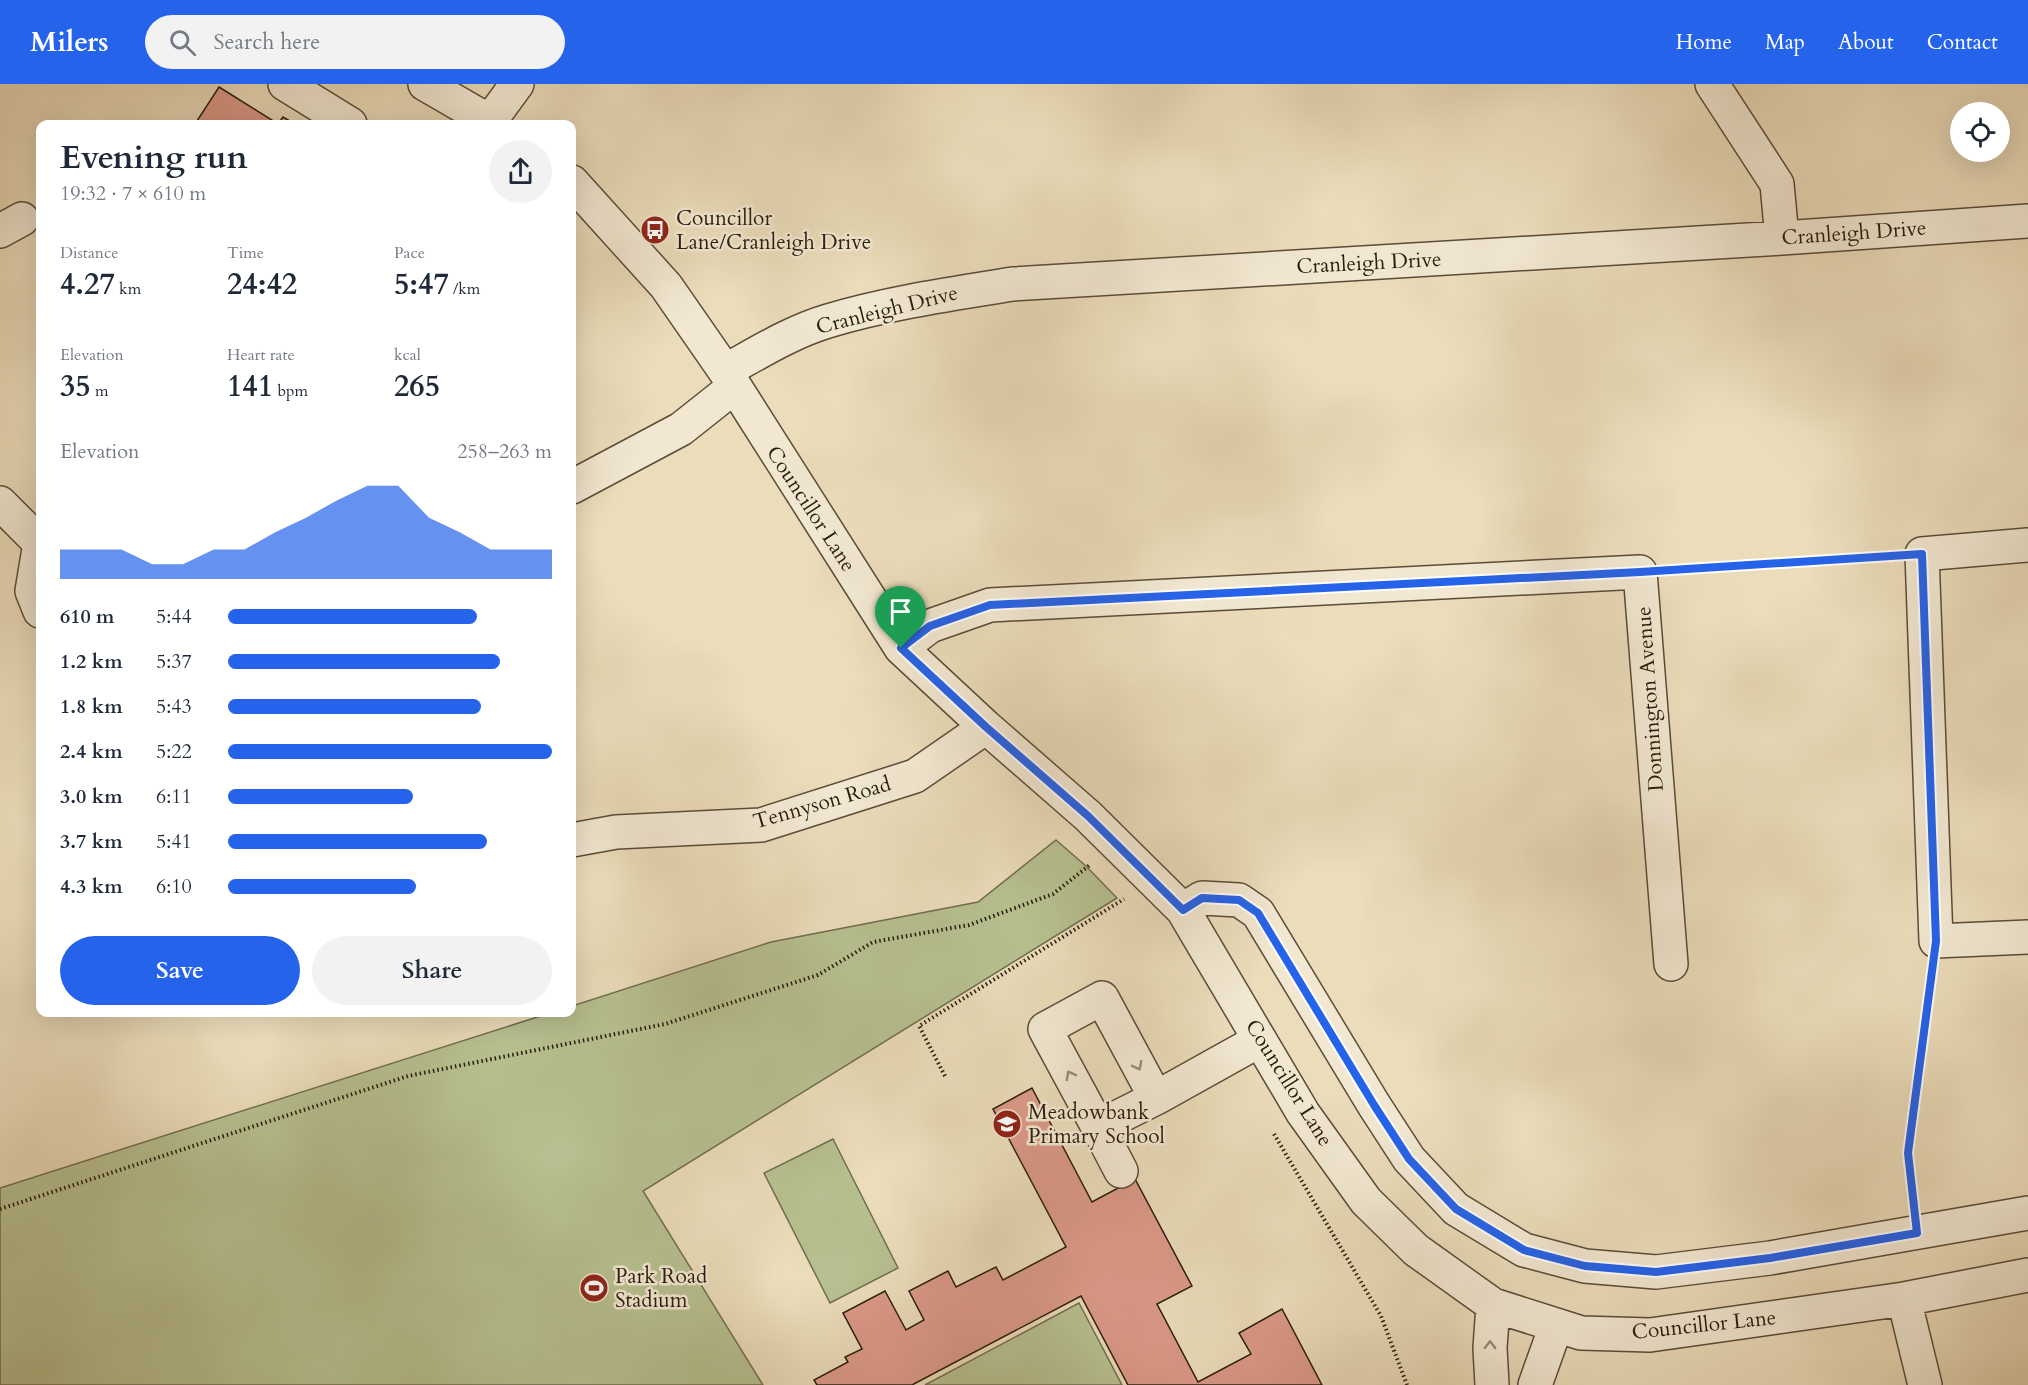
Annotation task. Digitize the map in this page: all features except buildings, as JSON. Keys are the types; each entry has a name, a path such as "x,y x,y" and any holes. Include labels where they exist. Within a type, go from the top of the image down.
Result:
{"street":[{"path":"285,84 344,120"},
{"path":"424,84 487,120"},
{"path":"494,120 517,84"},
{"path":"1712,84 1777,184 1782,238"},
{"name":"Councillor Lane","path":"576,186 666,286 729,379 901,648 986,727 1088,816 1183,910 1303,1113 1366,1200 1416,1250 1493,1305 1581,1333 1650,1335 1904,1299 2028,1275"},
{"name":"Cranleigh Drive","path":"576,485 681,429 729,379 778,341 827,321 918,299 1013,284 2028,221"},
{"path":"0,502 36,539"},
{"path":"2028,545 1922,554 1936,941 2028,937"},
{"path":"36,567 32,591 36,601"},
{"path":"901,648 930,626 990,605 1640,572"},
{"name":"Donnington Avenue","path":"1640,572 1671,964"},
{"name":"Tennyson Road","path":"576,839 616,832 761,825 915,776 986,727"},
{"path":"1183,910 1202,898 1239,900 1258,913 1409,1159 1456,1209 1524,1250 1585,1266 1656,1272 1770,1258 2028,1213"},
{"path":"1121,1171 1045,1029 1102,998 1156,1098"},
{"path":"1098,1127 1156,1098 1260,1040"},
{"path":"1904,1299 1925,1385"},
{"path":"1492,1385 1490,1348 1493,1305"},
{"path":"1535,1385 1556,1326"}],"path":[{"path":"1640,572 1922,554"},
{"path":"0,1209 408,1076 665,1024 819,975 873,942 969,925 1053,894 1116,844"},
{"path":"945,1076 919,1026 1120,902 1151,878"},
{"path":"1917,1233 1908,1153 1936,941"}],"green space":[{"path":"1056,840 1117,898 643,1191 763,1385 0,1385 0,1188 537,1017 576,1017 576,1005 771,942 978,902"},
{"path":"833,1139 898,1268 830,1303 764,1173"},
{"path":"1079,1303 1122,1385 925,1385"}],"place":[{"name":"Councillor Lane/Cranleigh Drive","path":"655,230"},
{"name":"Meadowbank Primary School","path":"1007,1124"},
{"name":"Park Road Stadium","path":"594,1288"}],"route":[{"path":"1922,554 1936,941 1908,1153 1917,1233 1770,1258 1656,1272 1585,1266 1524,1250 1456,1209 1409,1159 1258,913 1239,900 1202,898 1183,910 1088,816 986,727 901,648 930,626 990,605 1640,572 1922,554"}]}
